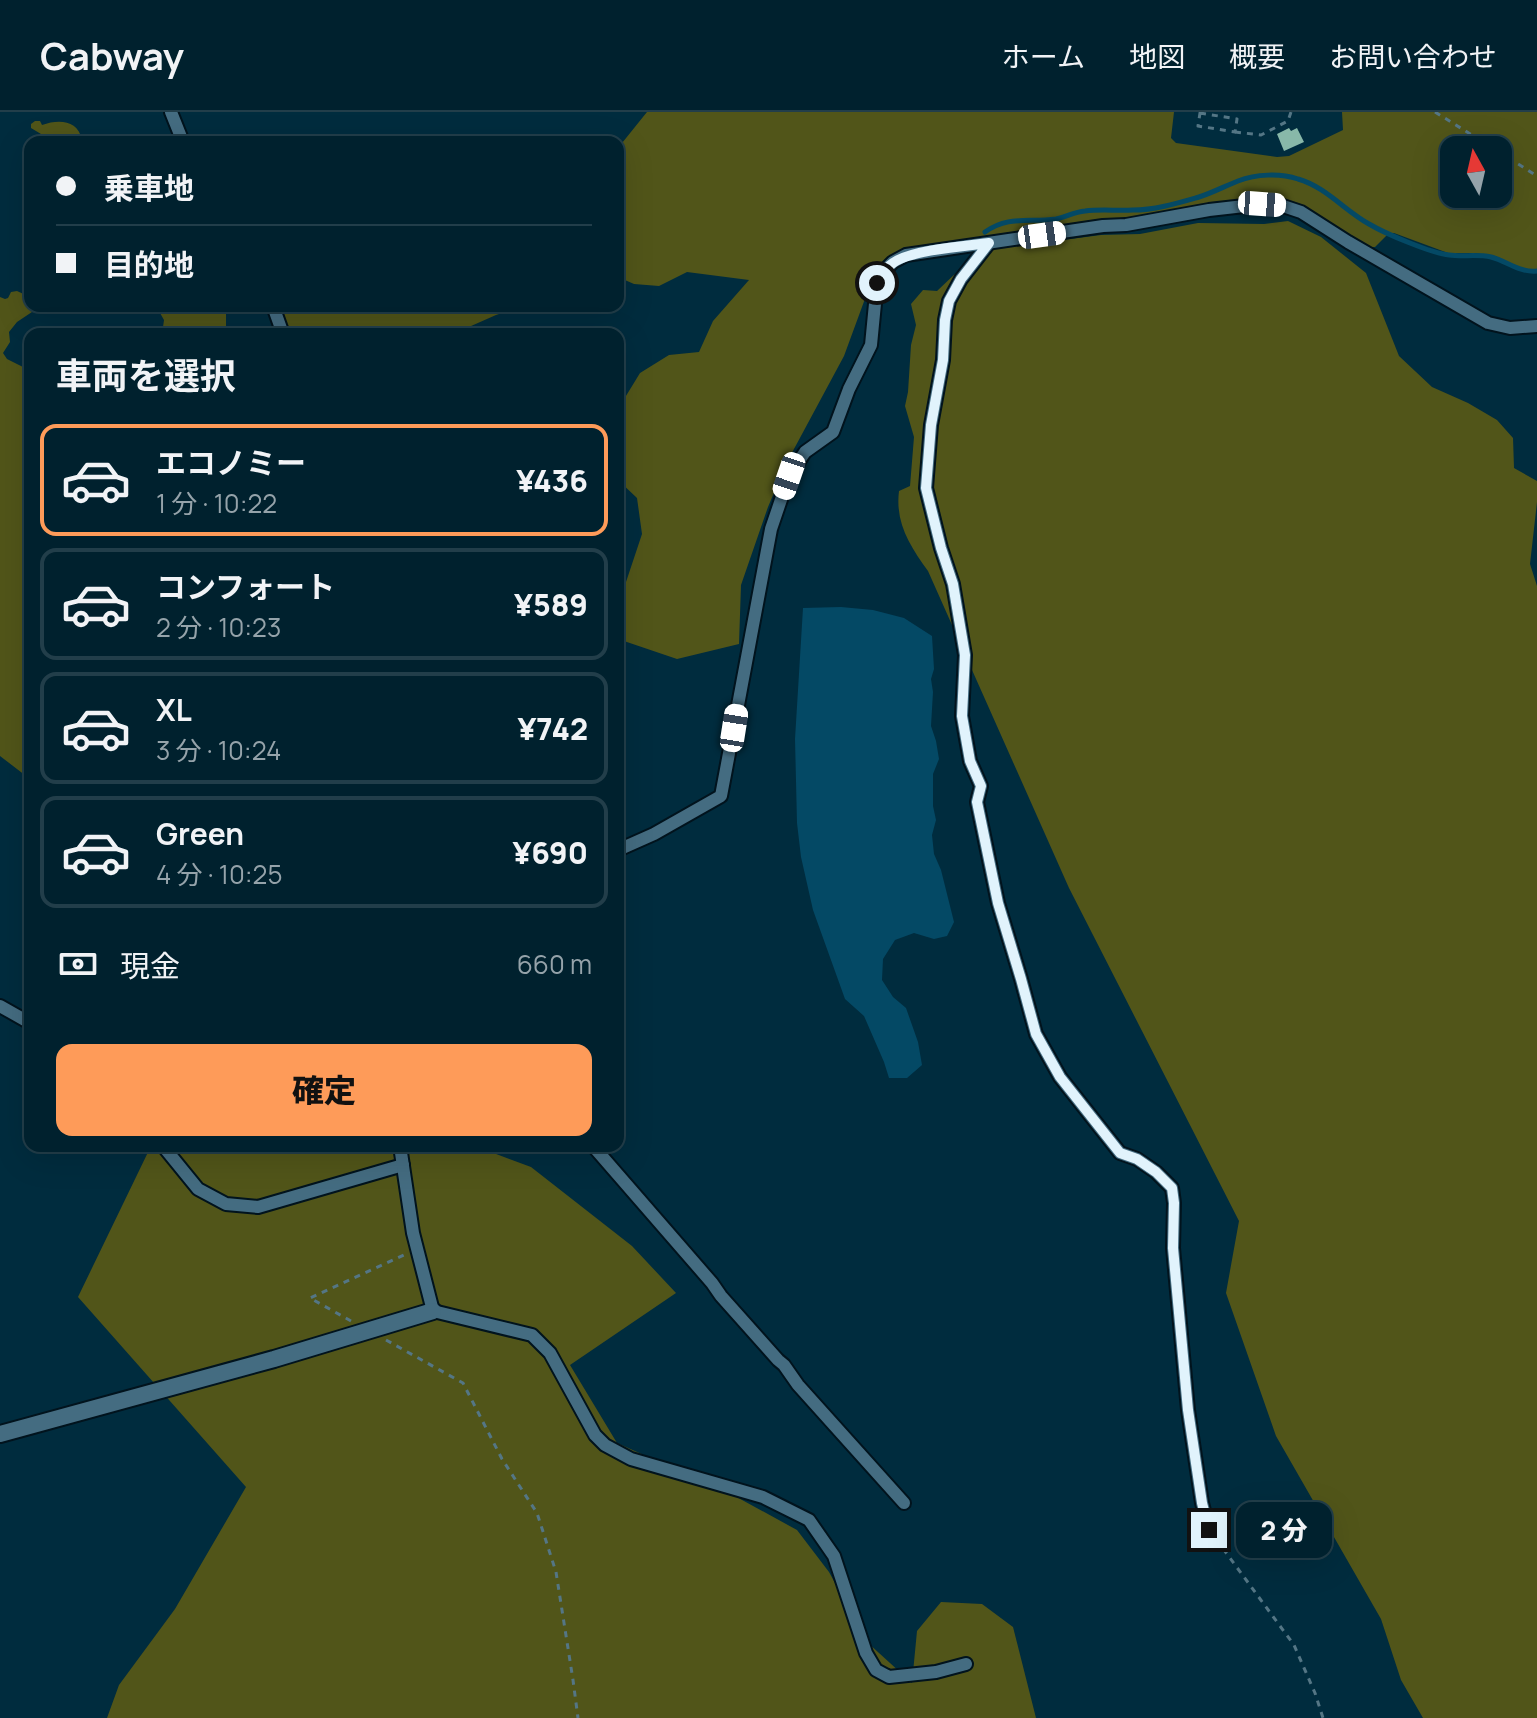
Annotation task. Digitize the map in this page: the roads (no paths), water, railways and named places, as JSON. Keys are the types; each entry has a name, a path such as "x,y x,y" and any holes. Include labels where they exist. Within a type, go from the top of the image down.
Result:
{"street":[{"path":"171,112 181,136"},
{"path":"624,847 721,796 771,529 789,476 805,452 833,432 849,389 871,345 877,283 893,262 906,255 1126,225 1209,210 1262,204 1283,206 1301,212 1488,323 1510,328 1537,326"},
{"path":"989,243 961,279 949,301 943,360 931,425 926,488 953,584 965,655 962,716 970,761 981,786 977,802 998,903 1036,1034 1060,1077 1120,1153 1137,1159 1172,1188 1173,1248 1188,1410 1209,1530"},
{"path":"0,1006 24,1020"},
{"path":"168,1152 198,1189 226,1204 258,1207 403,1165"},
{"path":"401,1152 417,1249 433,1311"},
{"path":"598,1152 798,1385 904,1503"},
{"path":"0,1434 274,1359 433,1311 532,1335 550,1353 595,1435 605,1445 631,1459 763,1497 809,1520 834,1556 866,1653 876,1670 889,1677 936,1672 966,1664"}],"water":[{"path":"803,608 873,610 904,618 932,636 931,726 939,759 933,774 936,820 932,835 934,854 954,922 947,936 934,939 914,933 895,940 883,959 882,980 893,997 906,1008 918,1042 922,1065 907,1078 889,1078 864,1016 845,999 813,910 801,857 795,739"}],"waterway":[{"path":"985,232 1011,221 1056,219 1091,210 1158,207 1199,197 1245,179 1276,175 1308,183 1369,224 1420,247 1441,254 1491,257 1519,269 1537,271"}]}
